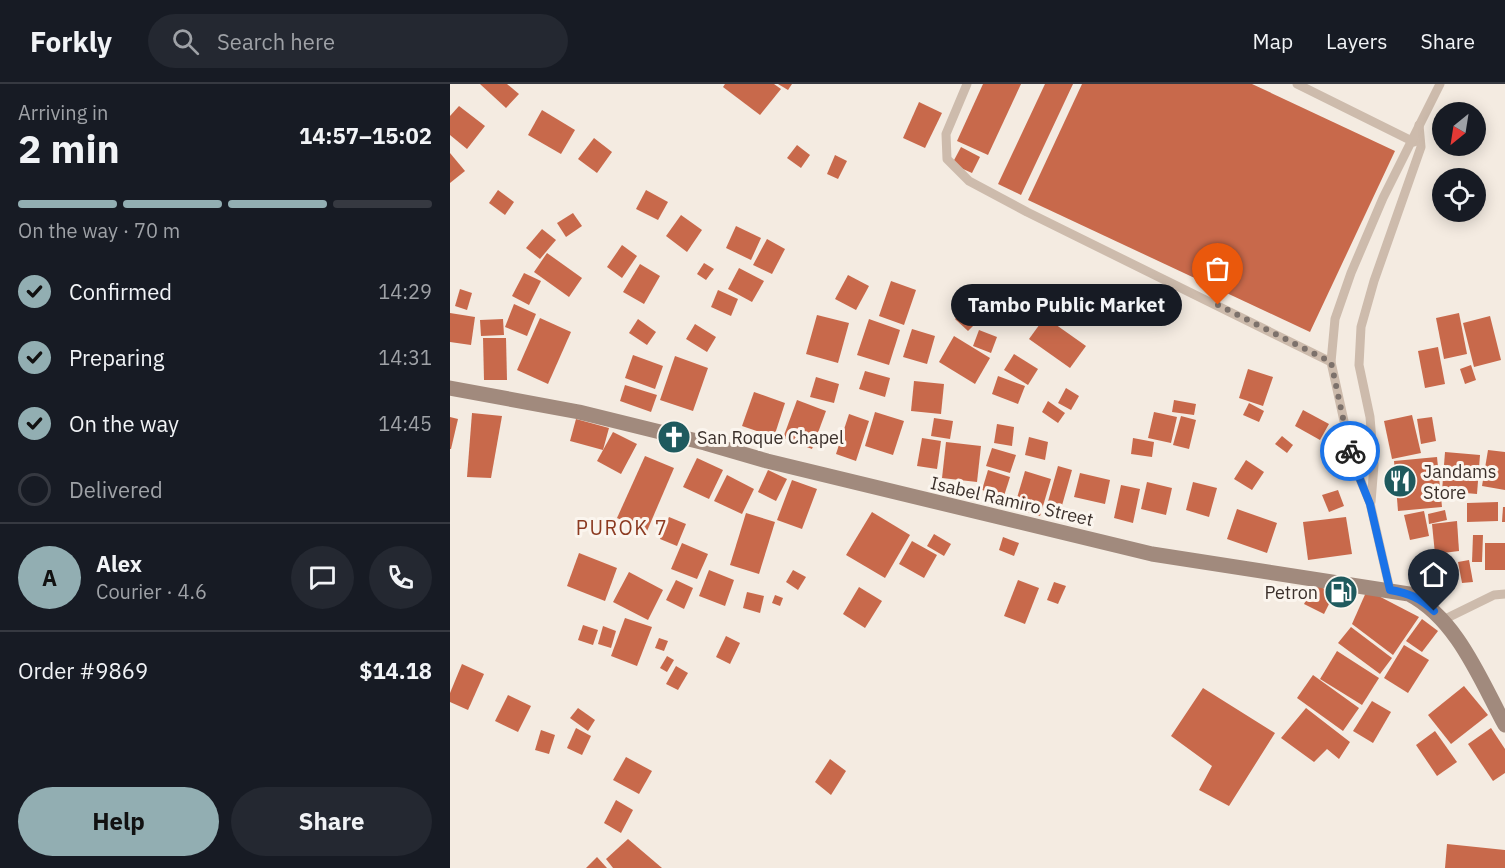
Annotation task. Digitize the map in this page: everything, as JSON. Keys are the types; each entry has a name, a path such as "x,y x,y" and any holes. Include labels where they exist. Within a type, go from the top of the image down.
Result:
{"street":[{"name":"Isabel Ramiro Street","path":"450,387 579,412 767,461 1152,554 1409,594 1425,602 1451,628 1505,725"}],"lane":[{"path":"967,84 946,134 947,159 969,181 1331,362"},
{"path":"1297,84 1421,147"},
{"path":"1390,590 1370,504 1353,462 1331,362 1335,319 1351,273 1411,140 1440,84"},
{"path":"1370,504 1374,465 1370,417 1359,365 1361,327 1374,281 1421,147 1419,125"},
{"path":"1443,620 1494,595 1505,594"}],"building":[{"path":"480,84 507,84 519,94 506,108"},
{"path":"725,84 774,84 781,89 760,115 723,87"},
{"path":"778,84 792,84 788,90"},
{"path":"983,84 1021,84 988,155 957,141"},
{"path":"1045,84 1073,84 1021,195 998,184"},
{"path":"1082,84 1252,84 1395,151 1310,332 1028,200"},
{"path":"919,102 942,113 925,148 903,138"},
{"path":"459,106 485,126 467,149 450,135 450,116"},
{"path":"542,110 575,130 561,154 528,135"},
{"path":"594,138 612,152 597,173 578,159"},
{"path":"797,145 810,155 801,168 787,158"},
{"path":"961,147 980,157 972,173 952,164"},
{"path":"450,153 465,171 450,183"},
{"path":"835,155 847,161 838,179 827,174"},
{"path":"498,190 514,202 505,215 489,203"},
{"path":"646,190 668,202 658,220 636,209"},
{"path":"573,213 582,226 566,237 557,223"},
{"path":"681,215 702,230 687,252 666,236"},
{"path":"736,226 761,238 751,260 726,248"},
{"path":"542,229 556,240 540,259 526,248"},
{"path":"767,239 785,249 772,274 753,265"},
{"path":"622,245 637,256 622,278 607,267"},
{"path":"547,253 582,278 569,297 534,272"},
{"path":"704,263 714,269 706,280 697,274"},
{"path":"640,264 660,276 644,304 623,292"},
{"path":"739,268 764,281 752,302 728,289"},
{"path":"524,273 541,281 529,305 512,296"},
{"path":"848,275 869,286 856,310 835,299"},
{"path":"891,281 916,290 904,325 879,316"},
{"path":"460,289 472,293 467,310 455,306"},
{"path":"718,290 738,299 731,316 711,307"},
{"path":"1000,298 1012,306 1002,321 990,312"},
{"path":"514,304 536,314 527,336 505,327"},
{"path":"966,307 979,320 968,331 955,319"},
{"path":"450,313 475,317 471,345 450,342"},
{"path":"1459,313 1467,354 1444,359 1436,318"},
{"path":"817,315 849,323 838,363 806,354"},
{"path":"1490,316 1501,360 1474,367 1463,323"},
{"path":"1045,317 1086,346 1070,368 1029,339"},
{"path":"540,318 571,332 548,384 517,370"},
{"path":"503,319 504,335 481,336 480,320"},
{"path":"638,319 656,332 647,345 629,333"},
{"path":"869,319 900,330 889,365 857,355"},
{"path":"695,324 716,337 707,352 686,339"},
{"path":"912,329 935,336 927,364 903,357"},
{"path":"979,330 997,337 991,353 973,346"},
{"path":"954,336 990,358 975,384 939,362"},
{"path":"483,338 506,338 507,380 484,380"},
{"path":"1438,347 1445,384 1425,388 1418,351"},
{"path":"1014,354 1038,369 1028,385 1004,370"},
{"path":"633,355 663,366 655,389 625,378"},
{"path":"675,356 708,368 693,411 660,400"},
{"path":"1471,365 1476,380 1465,384 1460,369"},
{"path":"1248,369 1273,377 1263,406 1239,398"},
{"path":"865,371 890,378 885,397 859,389"},
{"path":"998,376 1025,386 1018,404 992,394"},
{"path":"816,377 839,384 834,403 810,397"},
{"path":"914,381 944,384 941,414 911,411"},
{"path":"625,385 657,395 651,412 620,401"},
{"path":"1066,388 1079,396 1071,410 1058,403"},
{"path":"754,392 785,403 774,437 742,426"},
{"path":"797,400 826,411 812,449 783,438"},
{"path":"1174,400 1196,404 1194,415 1172,412"},
{"path":"1048,401 1065,413 1058,423 1042,412"},
{"path":"1249,403 1264,411 1259,422 1243,415"},
{"path":"1303,410 1329,424 1320,440 1295,426"},
{"path":"875,412 904,421 893,455 865,446"},
{"path":"1154,412 1177,417 1171,443 1148,438"},
{"path":"472,413 502,416 491,478 467,477"},
{"path":"849,414 869,421 856,461 836,454"},
{"path":"1412,415 1421,453 1392,459 1384,421"},
{"path":"1181,416 1196,420 1189,449 1173,445"},
{"path":"450,417 458,419 451,449 450,449"},
{"path":"1432,417 1436,441 1421,444 1417,419"},
{"path":"934,418 953,421 950,439 931,436"},
{"path":"576,419 609,428 603,450 570,441"},
{"path":"997,424 1014,427 1012,446 994,443"},
{"path":"613,432 637,444 621,474 597,461"},
{"path":"1282,436 1293,445 1287,453 1275,444"},
{"path":"1029,437 1048,442 1045,460 1025,455"},
{"path":"922,438 941,441 937,469 917,466"},
{"path":"1133,438 1154,442 1152,457 1131,454"},
{"path":"946,442 981,446 977,482 942,478"},
{"path":"992,448 1016,455 1010,473 986,466"},
{"path":"1488,450 1505,452 1505,490 1482,486"},
{"path":"1445,452 1480,455 1477,494 1442,491"},
{"path":"645,456 674,468 647,531 617,518"},
{"path":"1437,457 1442,507 1398,511 1394,461"},
{"path":"697,458 723,470 709,499 683,487"},
{"path":"1246,460 1264,472 1252,490 1234,479"},
{"path":"1058,466 1072,470 1059,516 1045,512"},
{"path":"768,470 787,479 776,501 758,492"},
{"path":"988,470 1010,477 1004,496 982,490"},
{"path":"1025,471 1051,479 1040,516 1014,508"},
{"path":"1080,473 1110,480 1105,504 1074,497"},
{"path":"727,475 754,489 742,514 714,501"},
{"path":"792,480 817,489 802,529 777,520"},
{"path":"1147,482 1172,488 1166,515 1141,509"},
{"path":"1193,482 1217,488 1209,517 1186,510"},
{"path":"1121,485 1140,489 1133,523 1114,518"},
{"path":"1338,490 1344,506 1329,512 1322,495"},
{"path":"1498,502 1498,521 1467,522 1467,503"},
{"path":"1503,507 1505,507 1505,522 1502,522"},
{"path":"1237,509 1277,523 1267,553 1227,539"},
{"path":"1445,510 1447,520 1429,524 1428,514"},
{"path":"1424,511 1429,536 1410,540 1404,515"},
{"path":"872,512 910,535 885,578 846,555"},
{"path":"746,513 775,522 759,574 730,565"},
{"path":"669,517 686,524 677,546 660,539"},
{"path":"1346,517 1352,554 1308,560 1303,522"},
{"path":"1457,521 1459,551 1435,554 1432,524"},
{"path":"934,534 951,544 944,556 927,546"},
{"path":"1473,535 1483,535 1482,562 1472,562"},
{"path":"1003,537 1019,543 1014,556 999,550"},
{"path":"912,541 937,555 924,578 899,564"},
{"path":"682,543 708,554 697,579 671,569"},
{"path":"1485,543 1505,543 1505,570 1485,570"},
{"path":"579,553 617,568 605,601 567,586"},
{"path":"1469,560 1473,582 1462,583 1458,562"},
{"path":"709,570 734,580 725,606 699,596"},
{"path":"793,570 806,577 798,590 786,582"},
{"path":"629,572 663,590 648,620 613,602"},
{"path":"676,580 693,588 684,609 666,600"},
{"path":"1018,580 1039,588 1025,624 1004,616"},
{"path":"1054,582 1066,586 1058,604 1047,600"},
{"path":"1315,584 1334,594 1324,614 1304,604"},
{"path":"859,587 882,601 865,628 843,614"},
{"path":"1367,590 1419,617 1393,655 1352,624"},
{"path":"747,592 764,596 760,613 743,608"},
{"path":"775,595 783,598 780,606 772,603"},
{"path":"625,618 652,627 637,666 611,656"},
{"path":"1422,619 1438,631 1422,652 1406,641"},
{"path":"583,625 598,630 593,645 578,640"},
{"path":"603,626 616,631 611,648 598,644"},
{"path":"1351,627 1392,658 1380,674 1338,643"},
{"path":"726,636 740,643 730,664 716,657"},
{"path":"659,638 668,641 664,651 655,648"},
{"path":"1404,645 1429,660 1408,693 1384,678"},
{"path":"1337,651 1379,678 1362,705 1320,679"},
{"path":"667,656 674,660 667,672 660,668"},
{"path":"462,664 484,674 468,710 450,702 450,693"},
{"path":"676,666 688,673 678,690 666,684"},
{"path":"1313,675 1359,708 1343,731 1297,698"},
{"path":"1464,686 1488,715 1451,744 1428,715"},
{"path":"1203,688 1275,733 1229,806 1199,790 1212,766 1171,736"},
{"path":"508,695 531,706 518,732 495,721"},
{"path":"1372,701 1391,712 1373,743 1353,731"},
{"path":"578,708 595,720 588,731 570,718"},
{"path":"1306,708 1350,742 1339,759 1327,749 1314,762 1281,738"},
{"path":"576,728 591,736 582,755 567,748"},
{"path":"1491,728 1505,749 1505,773 1493,781 1468,744"},
{"path":"541,730 555,735 549,754 535,750"},
{"path":"1435,731 1457,762 1437,776 1416,745"},
{"path":"626,757 652,771 639,794 613,780"},
{"path":"830,759 846,771 831,795 815,782"},
{"path":"616,800 633,810 621,833 604,823"},
{"path":"628,839 662,868 613,868 606,859"},
{"path":"1447,844 1505,850 1505,868 1445,868"},
{"path":"597,857 607,868 586,868"}],"way so far":[{"path":"1218,305 1331,362 1350,451"}],"place":[{"name":"Tambo Public Market","path":"1218,305"},
{"name":"San Roque Chapel","path":"674,437"},
{"name":"Jandams Store","path":"1400,481"},
{"name":"Petron","path":"1341,592"}],"district":[{"name":"PUROK 7","path":"622,527"}],"route":[{"path":"1350,451 1370,504 1390,590 1409,594 1425,602 1434,611"}]}
